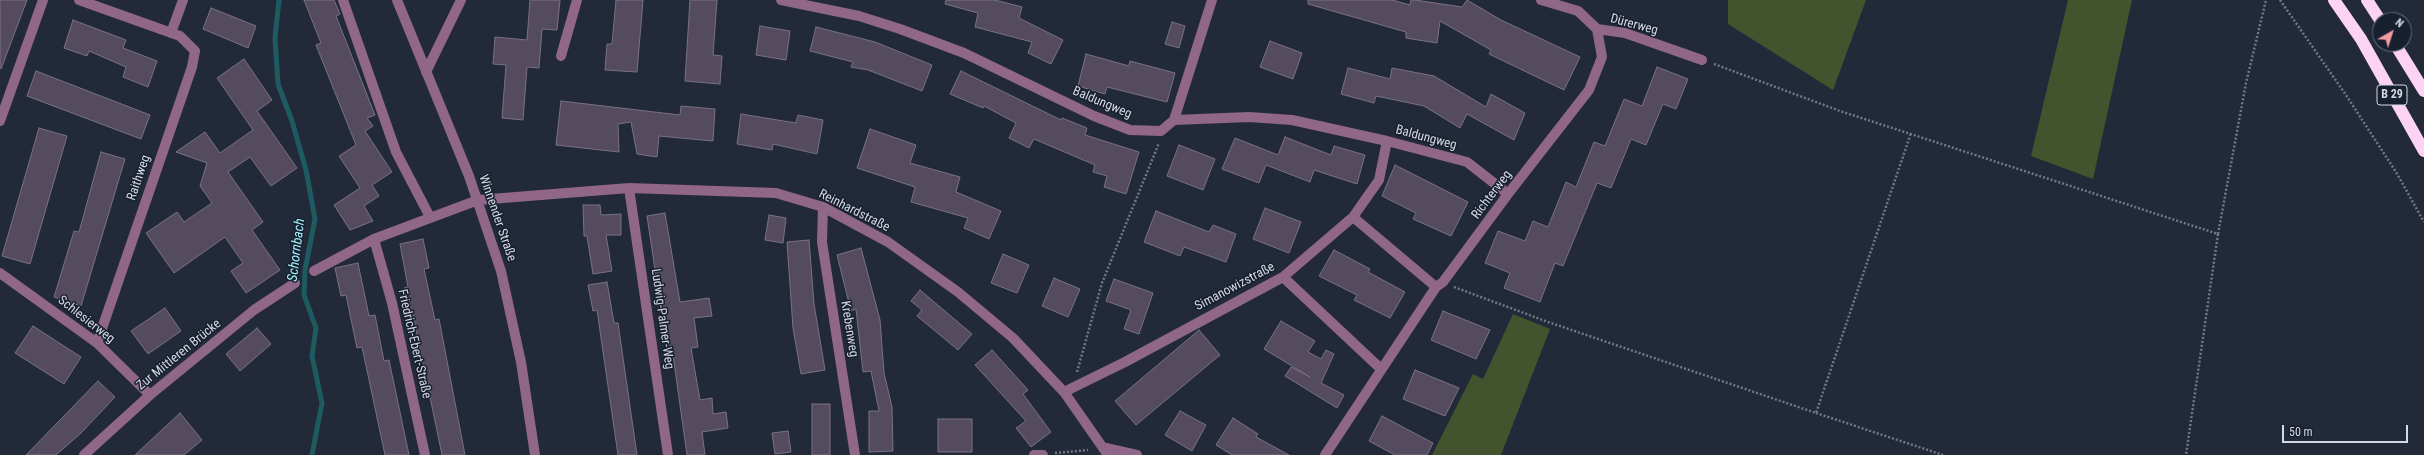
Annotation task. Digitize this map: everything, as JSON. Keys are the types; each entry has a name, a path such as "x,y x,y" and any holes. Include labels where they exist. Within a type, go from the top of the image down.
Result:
{"highway":[{"name":"B 29","path":"2334,0 2361,39 2424,151"},
{"path":"2367,0 2375,12"},
{"name":"B 29","path":"2400,52 2424,91"}],"street":[{"path":"0,121 43,0"},
{"name":"Raithweg","path":"79,0 180,36 195,51 192,67 97,343"},
{"path":"171,33 183,0"},
{"path":"343,0 396,152 430,218"},
{"name":"Winnender Straße","path":"397,0 478,200 501,271 521,362 535,455"},
{"path":"426,72 462,0"},
{"path":"561,56 577,0"},
{"name":"Baldungweg","path":"781,0 859,16 900,29 964,54 1094,116 1130,130 1160,131"},
{"path":"1160,131 1174,120 1212,0"},
{"name":"Dürerweg","path":"1541,0 1578,12 1597,29 1624,33 1702,60"},
{"name":"Richterweg","path":"1325,455 1381,369 1439,285 1589,90 1602,57 1597,29"},
{"name":"Baldungweg","path":"1174,120 1249,117 1292,120 1387,141 1467,162 1508,194"},
{"name":"Simanowizstraße","path":"1064,392 1283,277 1353,217 1379,180 1387,141"},
{"name":"Reinhardstraße","path":"478,200 629,188 776,193 823,207 888,242 958,292 1013,338 1064,392 1107,452"},
{"name":"Ludwig-Palmer-Weg","path":"629,188 668,455"},
{"path":"314,271 374,239 478,200"},
{"name":"Krebenweg","path":"823,207 822,242 855,455"},
{"path":"1353,217 1439,285"},
{"name":"Friedrich-Ebert-Straße","path":"374,239 392,303 425,455"},
{"name":"Schlesierweg","path":"0,272 97,343 150,394"},
{"path":"1283,277 1381,369"},
{"name":"Zur Mittleren Brücke","path":"84,455 150,394 254,310 296,283"},
{"path":"1107,452 1137,455"},
{"path":"1034,455 1043,455"}],"path":[{"path":"2186,455 2218,234 2246,83 2266,0"},
{"path":"2280,0 2346,95 2396,172 2424,222"},
{"path":"1702,60 1840,110 2045,179 2218,234"},
{"path":"1078,386 1075,378 1102,283 1159,142 1160,131"},
{"path":"1816,413 1911,133"},
{"path":"1439,285 1943,455"},
{"path":"1043,455 1107,452"}],"green space":[{"path":"1728,0 1866,0 1833,90 1728,24"},
{"path":"2068,0 2132,0 2093,179 2031,156"},
{"path":"1513,314 1550,329 1501,455 1432,455 1473,374 1483,379"}],"building":[{"path":"0,0 27,0 1,69 0,68"},
{"path":"304,0 334,0 340,14 336,16 375,115 367,118 373,126 365,131 392,172 372,185 379,196 364,206 373,221 350,230 334,205 360,188 339,156 356,145 316,45 321,43"},
{"path":"530,0 560,0 557,30 542,29 539,68 527,67 523,120 502,118 506,65 493,64 495,37 527,40"},
{"path":"616,0 643,0 637,72 605,70 607,44 612,44"},
{"path":"690,0 717,0 713,55 722,56 720,84 685,81"},
{"path":"946,0 995,0 1022,7 1019,18 1063,40 1051,64 1028,53 1032,42 975,27 978,13 945,4"},
{"path":"1308,0 1392,0 1410,5 1411,0 1415,0 1462,7 1467,0 1501,20 1580,57 1564,90 1489,54 1491,50 1440,21 1437,43 1406,38 1406,32 1308,4"},
{"path":"211,8 256,26 248,48 203,29"},
{"path":"73,20 126,40 123,48 157,61 148,87 123,77 126,67 89,51 87,56 64,48"},
{"path":"1172,22 1185,26 1179,48 1165,44"},
{"path":"760,26 790,31 786,60 756,55"},
{"path":"816,27 875,42 932,65 922,91 868,70 851,67 853,62 810,51"},
{"path":"1270,41 1302,53 1293,79 1260,67"},
{"path":"1086,54 1129,66 1130,61 1175,73 1167,102 1107,87 1105,94 1078,86"},
{"path":"244,59 272,100 257,111 297,168 271,186 250,157 228,172 263,222 252,230 280,270 246,293 231,271 243,263 225,237 174,273 146,233 177,212 184,222 212,203 200,186 207,163 176,152 205,132 220,153 253,130 217,78"},
{"path":"1657,67 1688,79 1676,109 1663,104 1646,145 1631,139 1611,188 1597,183 1563,266 1555,263 1540,302 1504,288 1510,273 1485,263 1498,231 1525,241 1533,221 1548,227 1566,182 1576,187 1594,142 1605,146 1624,99 1642,106"},
{"path":"1348,68 1390,79 1392,68 1434,76 1486,107 1491,94 1525,113 1514,140 1467,114 1460,128 1424,106 1376,96 1374,103 1341,94"},
{"path":"36,71 150,115 141,139 27,96"},
{"path":"961,71 1061,120 1062,118 1087,128 1085,135 1139,152 1126,194 1104,187 1107,176 1093,172 1095,165 1034,139 1029,148 1009,138 1016,123 984,106 983,108 950,94"},
{"path":"561,101 680,115 681,106 715,109 713,141 659,136 657,157 637,154 631,122 618,124 619,152 556,145"},
{"path":"741,114 796,123 798,115 823,120 817,154 773,144 772,150 737,144"},
{"path":"39,128 67,136 30,264 2,256"},
{"path":"870,129 916,145 910,163 960,177 956,192 1001,211 989,239 964,228 968,218 911,202 915,187 857,168"},
{"path":"1285,137 1331,155 1334,146 1365,155 1357,184 1314,170 1310,182 1266,165 1259,183 1222,169 1235,138 1278,155"},
{"path":"1179,145 1215,159 1203,190 1167,176"},
{"path":"101,152 125,159 81,306 54,297 74,231 79,232"},
{"path":"1395,165 1468,202 1451,236 1413,219 1416,213 1382,196"},
{"path":"583,205 600,205 601,215 621,214 621,235 606,235 612,271 593,274 587,236 584,236"},
{"path":"1265,208 1301,222 1289,253 1253,239"},
{"path":"1156,211 1209,232 1213,225 1236,234 1226,262 1184,247 1180,256 1144,242"},
{"path":"665,213 680,302 709,298 712,316 694,318 698,347 691,348 700,400 712,398 713,414 726,412 728,428 702,432 705,455 687,455 673,355 668,356 647,216"},
{"path":"769,215 786,218 783,243 765,240"},
{"path":"423,239 429,268 424,269 435,320 439,319 465,455 442,455 413,315 409,316 404,288 408,287 400,244"},
{"path":"809,240 814,304 825,370 801,374 793,328 787,242"},
{"path":"861,248 880,320 884,373 892,407 893,451 869,452 869,411 879,411 871,371 863,372 856,309 851,311 837,255"},
{"path":"1334,250 1370,269 1368,272 1405,292 1390,318 1354,300 1357,295 1319,276"},
{"path":"1003,254 1029,265 1017,293 991,283"},
{"path":"358,263 369,316 375,315 384,361 389,360 409,455 385,455 362,347 357,348 346,295 341,296 335,268"},
{"path":"1054,278 1080,289 1068,317 1042,306"},
{"path":"1114,279 1153,293 1139,334 1124,329 1131,310 1106,301"},
{"path":"607,282 614,323 618,323 637,455 618,455 597,310 593,311 588,285"},
{"path":"920,290 972,334 958,350 917,316 922,310 911,301"},
{"path":"165,308 181,331 148,354 131,331"},
{"path":"1443,311 1490,330 1476,359 1431,340"},
{"path":"1281,321 1315,341 1308,352 1321,359 1326,350 1334,354 1321,383 1344,395 1337,408 1285,376 1291,367 1310,377 1264,349"},
{"path":"33,326 81,357 64,384 15,353"},
{"path":"257,328 271,344 240,371 226,354"},
{"path":"1199,330 1220,355 1136,425 1115,401"},
{"path":"992,350 1028,390 1023,394 1051,432 1031,447 1016,428 1026,421 975,365"},
{"path":"1415,370 1459,388 1445,416 1403,399"},
{"path":"98,381 115,397 81,433 56,455 26,455"},
{"path":"812,404 830,404 830,455 812,455"},
{"path":"1180,411 1206,425 1192,451 1165,435"},
{"path":"180,413 202,440 184,455 135,455"},
{"path":"1382,416 1433,443 1427,455 1395,455 1369,441"},
{"path":"1233,418 1258,434 1256,437 1289,455 1232,455 1216,445"},
{"path":"938,419 972,419 972,452 938,452"},
{"path":"788,431 791,452 775,454 772,433"}],"waterway":[{"name":"Schornbach","path":"279,0 275,38 278,84 292,121 306,170 315,219 305,270 304,295 316,328 312,356 322,403 312,455"}]}
